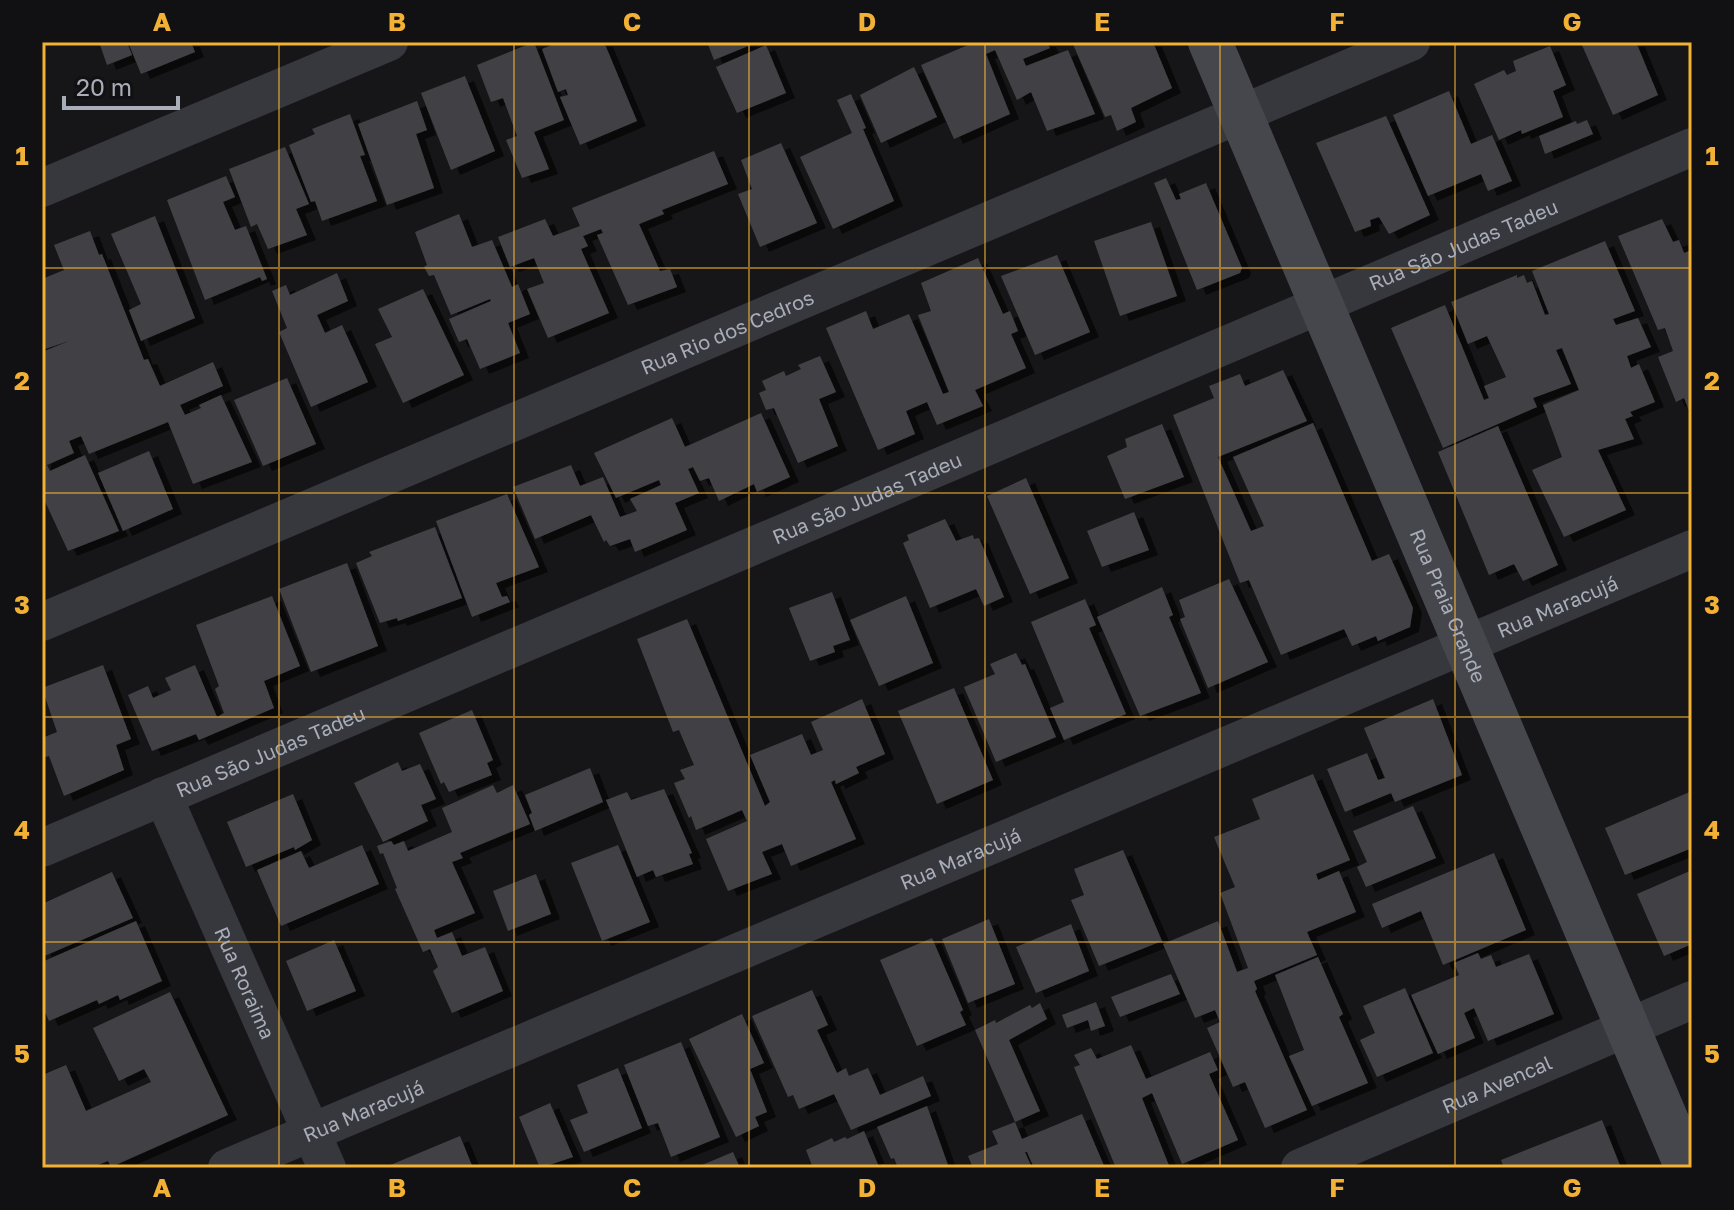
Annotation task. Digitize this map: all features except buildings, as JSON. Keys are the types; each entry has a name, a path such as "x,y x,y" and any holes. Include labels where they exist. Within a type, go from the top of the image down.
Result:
{"street":[{"path":"42,188 389,42"},
{"name":"Rua Praia Grande","path":"1210,42 1687,1168"},
{"name":"Rua Rio dos Cedros","path":"42,622 1411,42"},
{"name":"Rua São Judas Tadeu","path":"42,848 1692,147"},
{"name":"Rua Maracujá","path":"227,1168 1692,549"},
{"name":"Rua Roraima","path":"163,796 327,1168"},
{"name":"Rua Avencal","path":"1300,1168 1692,1000"}]}
